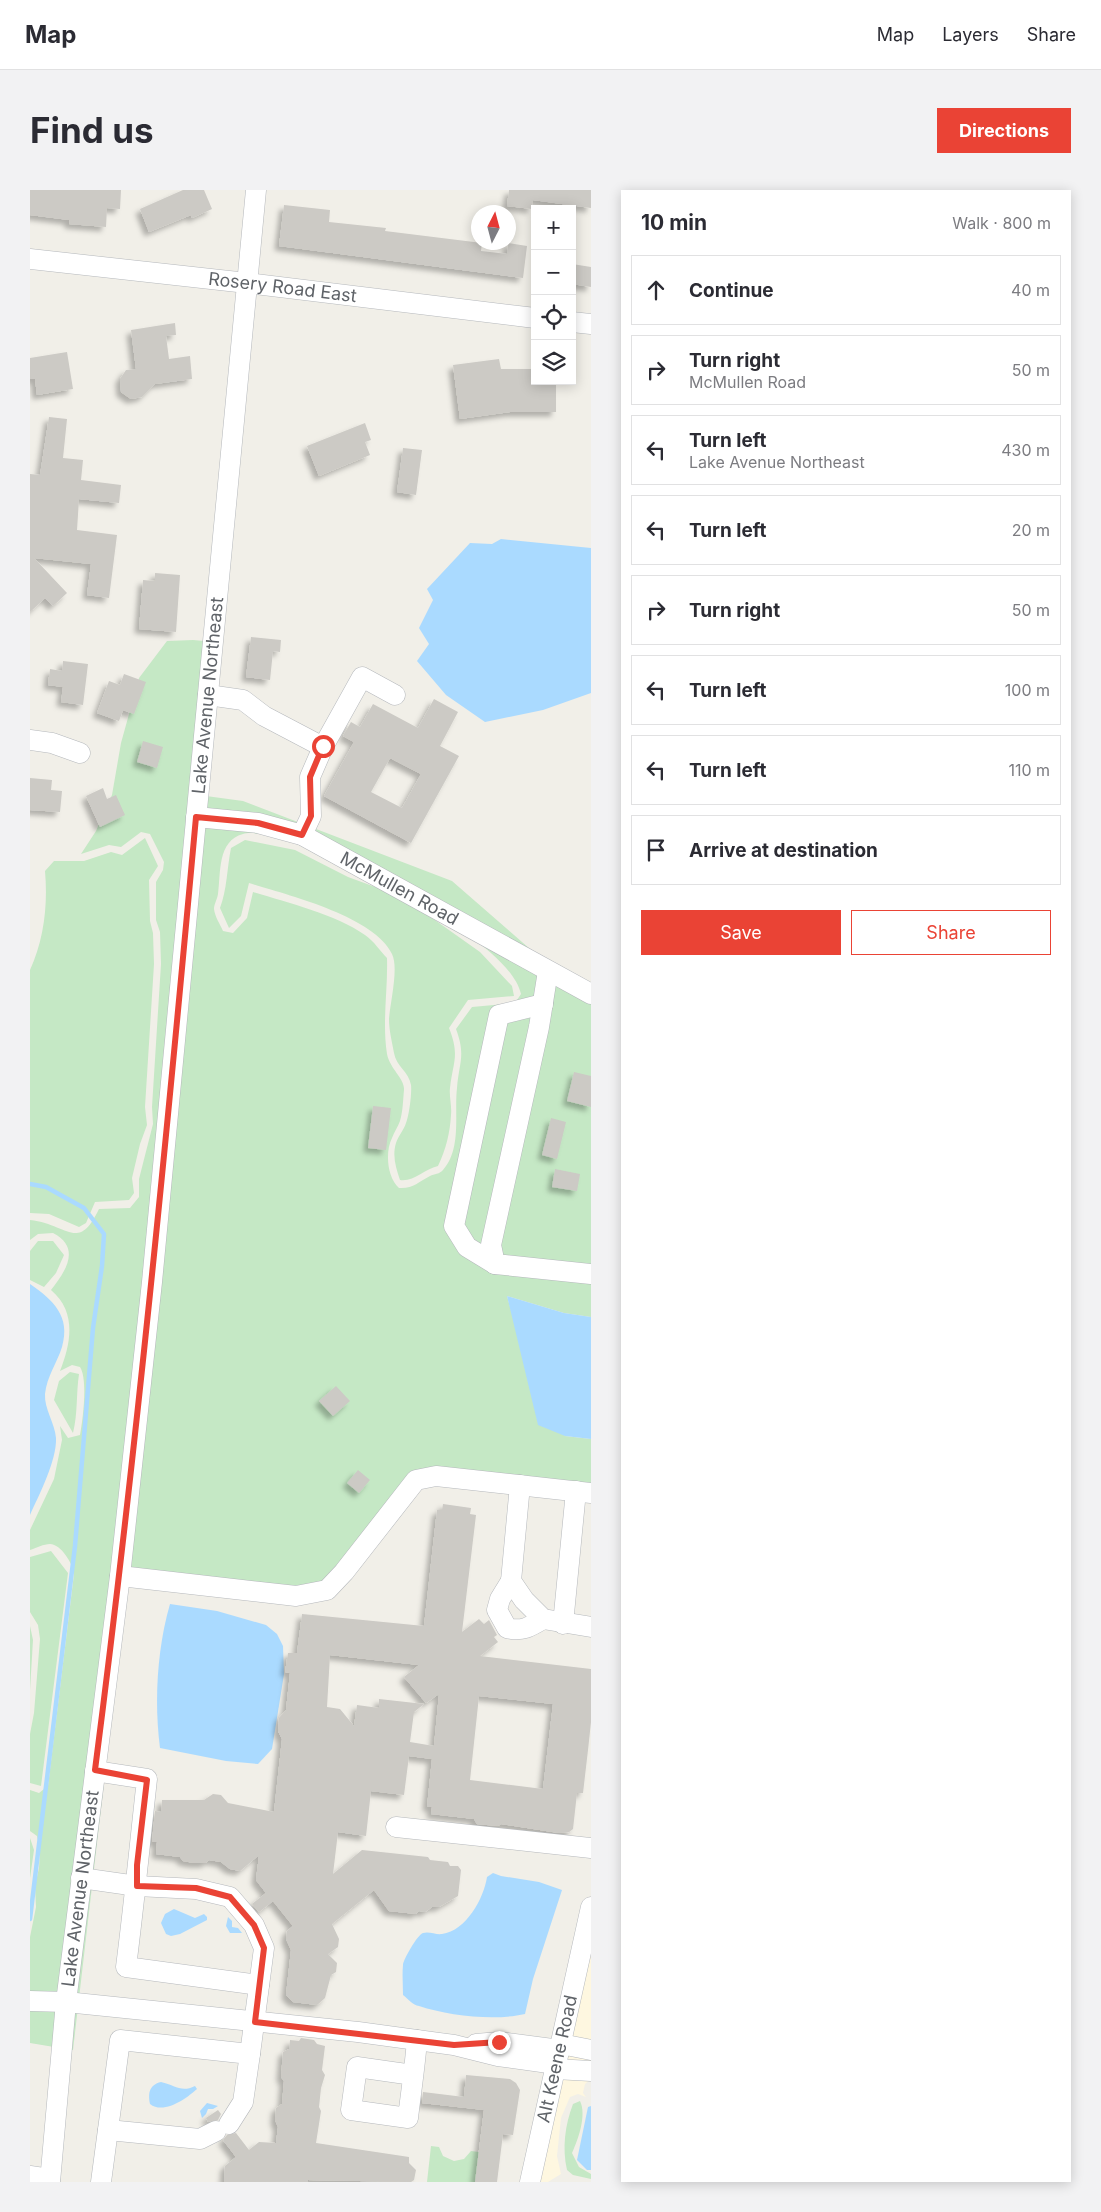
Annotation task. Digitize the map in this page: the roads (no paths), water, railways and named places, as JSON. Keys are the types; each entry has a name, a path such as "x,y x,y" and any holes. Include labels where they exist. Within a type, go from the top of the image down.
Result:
{"street":[{"name":"Lake Avenue Northeast","path":"50,2181 66,2002 120,1576 152,1282 256,190"},
{"name":"Rosery Road East","path":"30,259 531,318"},
{"path":"576,322 591,324"},
{"path":"302,835 311,816 310,777 323,746 362,677 395,695"},
{"path":"208,694 243,700 264,716 323,746"},
{"path":"30,740 52,743 80,752"},
{"name":"McMullen Road","path":"196,817 258,823 302,835 591,994"},
{"path":"495,1264 491,1245 543,1004 548,971"},
{"path":"543,1004 500,1015 454,1226 467,1247 495,1264 591,1274"},
{"path":"120,1576 296,1596 328,1590 416,1480 436,1476 584,1492 563,1624"},
{"path":"520,1485 511,1580 500,1599 497,1610 507,1628 516,1631 527,1629 543,1619"},
{"path":"511,1580 524,1600 543,1619 563,1624 591,1627"},
{"path":"95,1770 147,1780 137,1865 137,1886 126,1967 259,1985"},
{"path":"396,1827 591,1848"},
{"path":"81,1878 137,1886 196,1888 230,1897 254,1925 264,1948 255,2022 242,2102 222,2128 200,2139 108,2130"},
{"name":"Alt Keene Road","path":"530,2182 591,1907"},
{"path":"30,2001 66,2002 418,2040 454,2045 498,2056 558,2057 591,2050"},
{"path":"102,2182 120,2040 250,2054"},
{"path":"413,2075 418,2040"},
{"path":"558,2057 591,2070"},
{"path":"30,2176 50,2181"}],"water":[{"path":"501,539 591,548 591,693 543,710 485,722 446,695 417,661 429,644 419,628 433,600 427,589 470,543 492,544"},
{"path":"30,1284 46,1296 58,1310 64,1326 64,1336 62,1347 48,1381 45,1394 46,1405 55,1432 56,1447 47,1477 30,1515"},
{"path":"507,1296 564,1313 591,1317 591,1439 565,1436 538,1425"},
{"path":"170,1604 217,1611 266,1625 277,1634 283,1646 284,1674 272,1749 258,1764 226,1761 160,1748 157,1712 158,1676 162,1639"},
{"path":"493,1873 539,1882 562,1890 533,1979 525,2014 500,2017 458,2015 431,2010 415,2004 403,1995 403,1965 405,1958 421,1934 428,1932 440,1934 451,1932 459,1927 478,1903 487,1877"},
{"path":"174,1909 195,1918 204,1914 207,1920 180,1934 171,1936 166,1934 161,1923 165,1914"},
{"path":"228,1917 232,1921 232,1927 238,1928 242,1933 230,1933 226,1926"},
{"path":"161,2082 182,2089 195,2086 197,2089 175,2104 162,2108 156,2107 150,2104 149,2093 154,2085"},
{"path":"207,2103 218,2106 208,2109 202,2118 200,2111"},
{"path":"591,2106 591,2170 587,2170 577,2160 588,2107"}],"waterway":[{"path":"30,1184 46,1187 84,1208 104,1234 102,1266 93,1328 75,1546 30,1919"}]}
